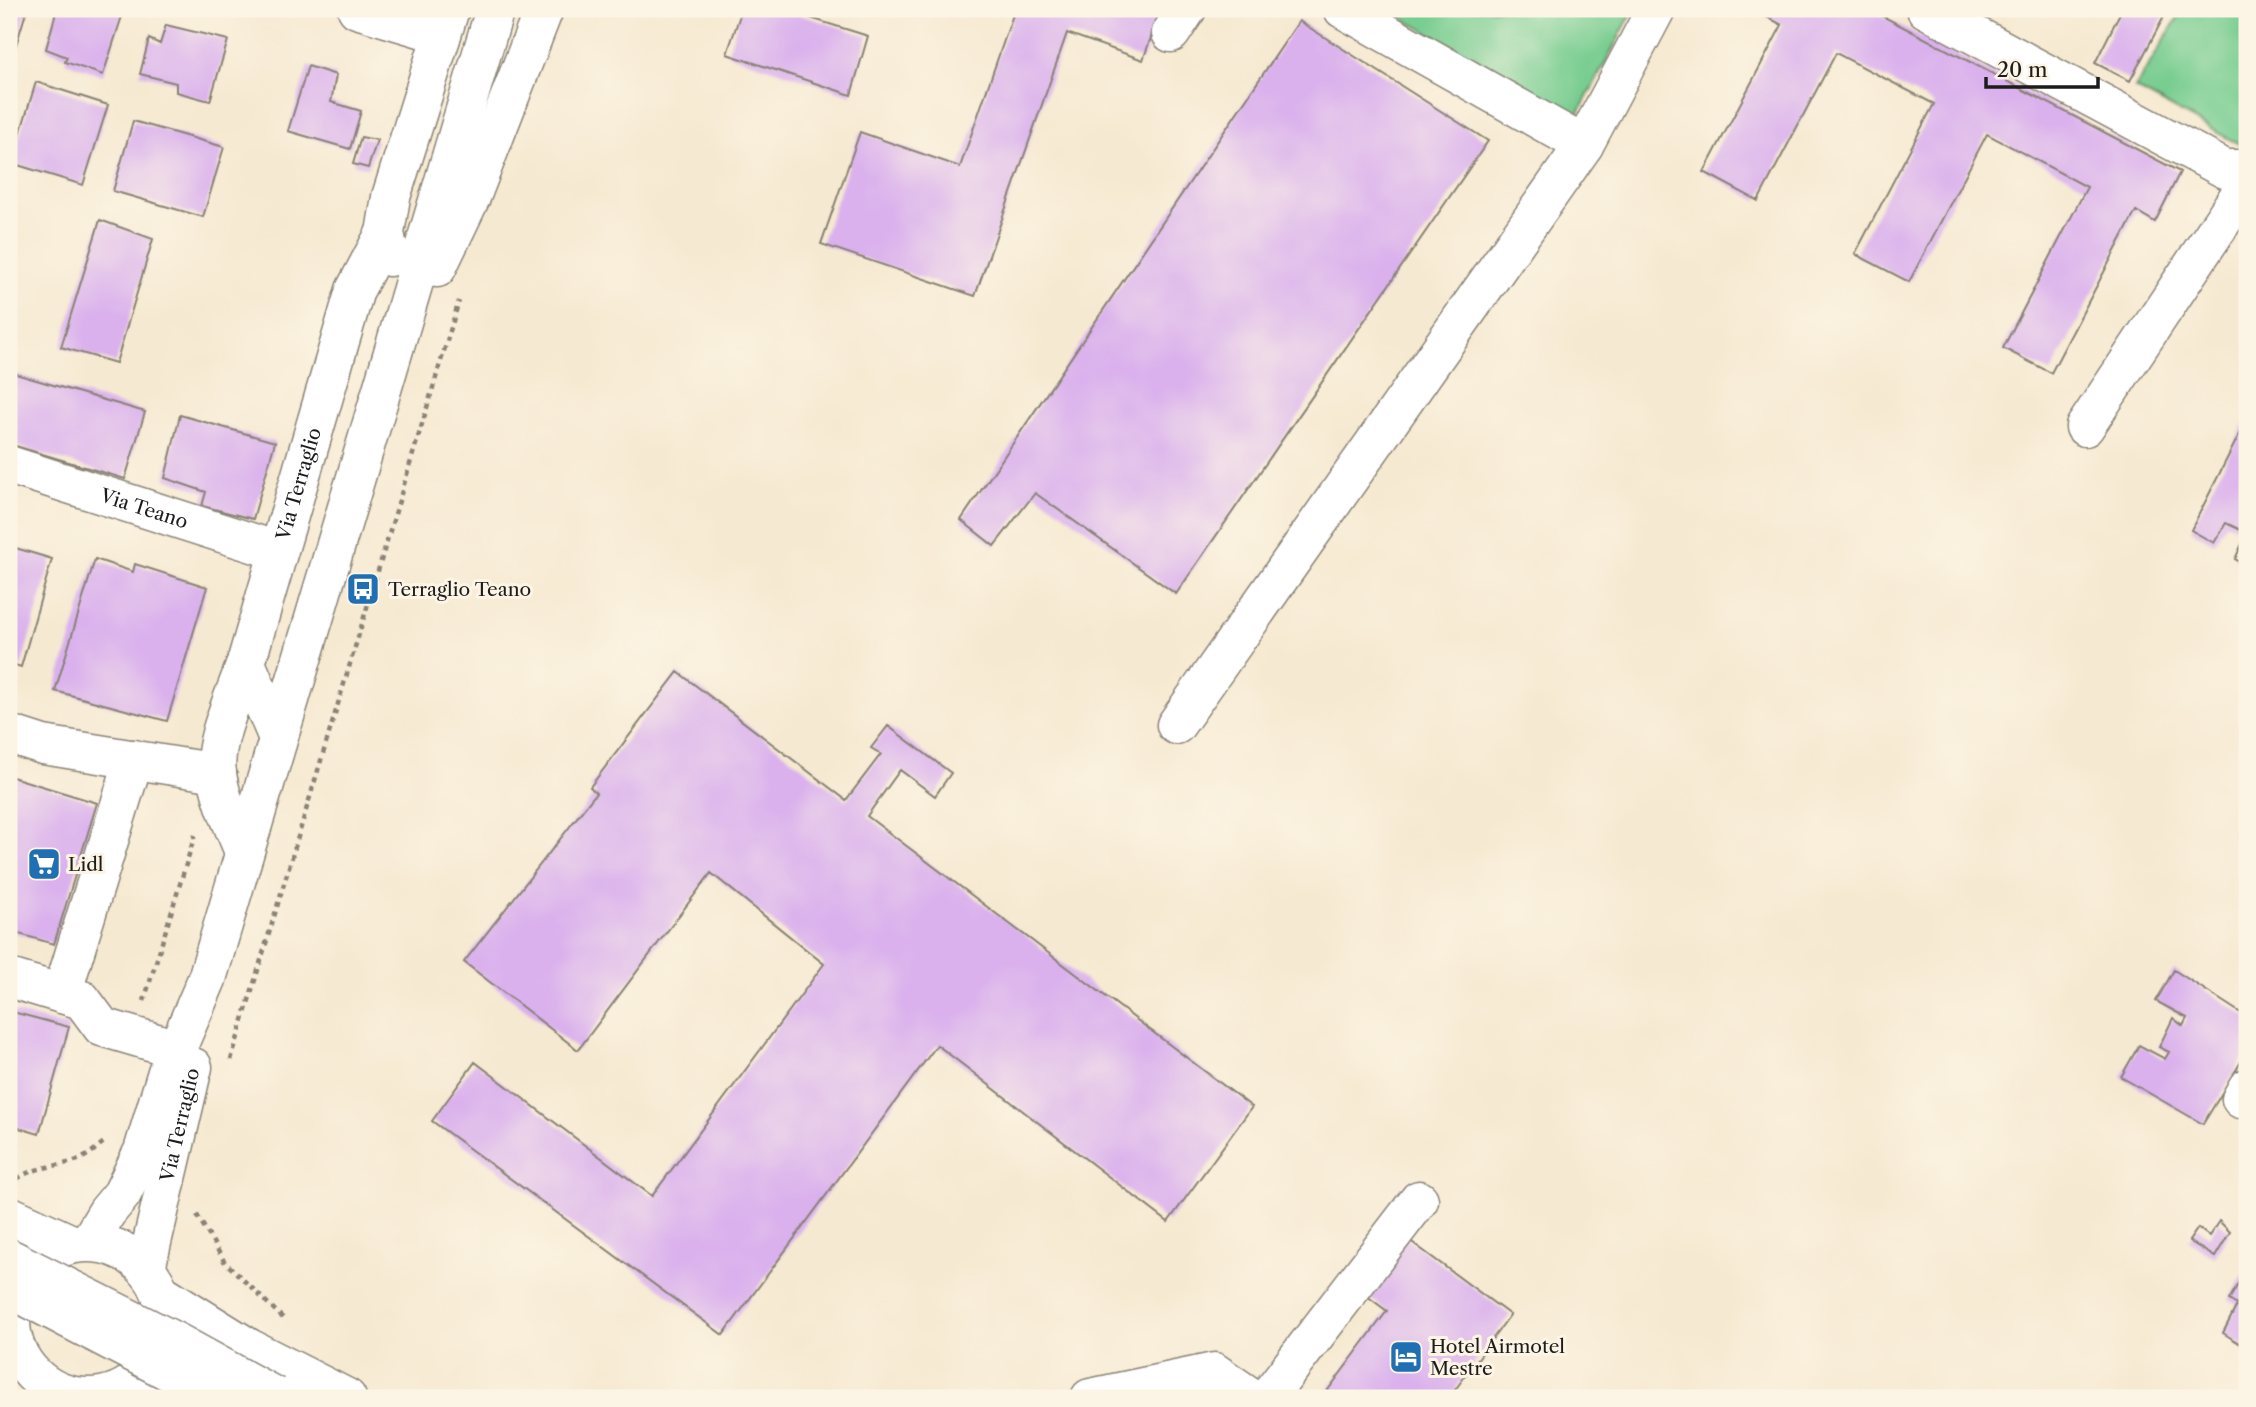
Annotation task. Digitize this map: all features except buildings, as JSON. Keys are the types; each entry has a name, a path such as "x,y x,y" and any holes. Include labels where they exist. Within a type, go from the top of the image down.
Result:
{"street":[{"path":"357,9 425,29 445,23"},
{"name":"Via Terraglio","path":"80,1243 122,1194 143,1151 177,1049 206,979 495,9"},
{"name":"Via Terraglio","path":"391,364 471,197 544,9"},
{"path":"1343,9 1584,145"},
{"path":"1176,725 1584,145 1656,9"},
{"path":"1926,9 2225,169 2247,169"},
{"name":"Via Terraglio","path":"217,773 218,748 246,663 355,290 385,233 391,197 445,23"},
{"path":"2085,427 2247,184"},
{"name":"Via Terraglio","path":"385,233 391,262 391,364"},
{"name":"Via Teano","path":"9,465 278,551"},
{"path":"246,663 277,736"},
{"path":"9,734 43,744 217,773 224,801 244,852"},
{"path":"62,994 134,759"},
{"path":"9,978 82,1000 102,1027 177,1049"},
{"name":"Via Terraglio","path":"154,1281 191,1079 206,979"},
{"path":"11,1198 80,1243 120,1250 134,1257 154,1281 249,1348 347,1398"},
{"path":"1267,1398 1419,1200"},
{"path":"80,1243 55,1250 39,1260 26,1273 12,1307 14,1343 24,1370 46,1385 78,1397 106,1397 128,1387 145,1373 158,1355 165,1335 166,1314 154,1281"},
{"path":"9,1258 176,1342 276,1397"},
{"path":"9,1288 220,1398"},
{"path":"1102,1397 1214,1372 1252,1398"}],"path":[{"path":"227,1071 393,524"},
{"path":"142,1009 197,829"},
{"path":"11,1198 19,1176 86,1156 108,1138"},
{"path":"194,1205 203,1227 224,1261 287,1322"}],"green space":[{"path":"1386,9 1634,9 1577,116"},
{"path":"2183,9 2247,9 2247,138 2242,146 2135,88"}],"place":[{"name":"Terraglio Teano","path":"363,589"},
{"name":"Lidl","path":"44,864"},
{"name":"Hotel Airmotel Mestre","path":"1406,1357"}]}
